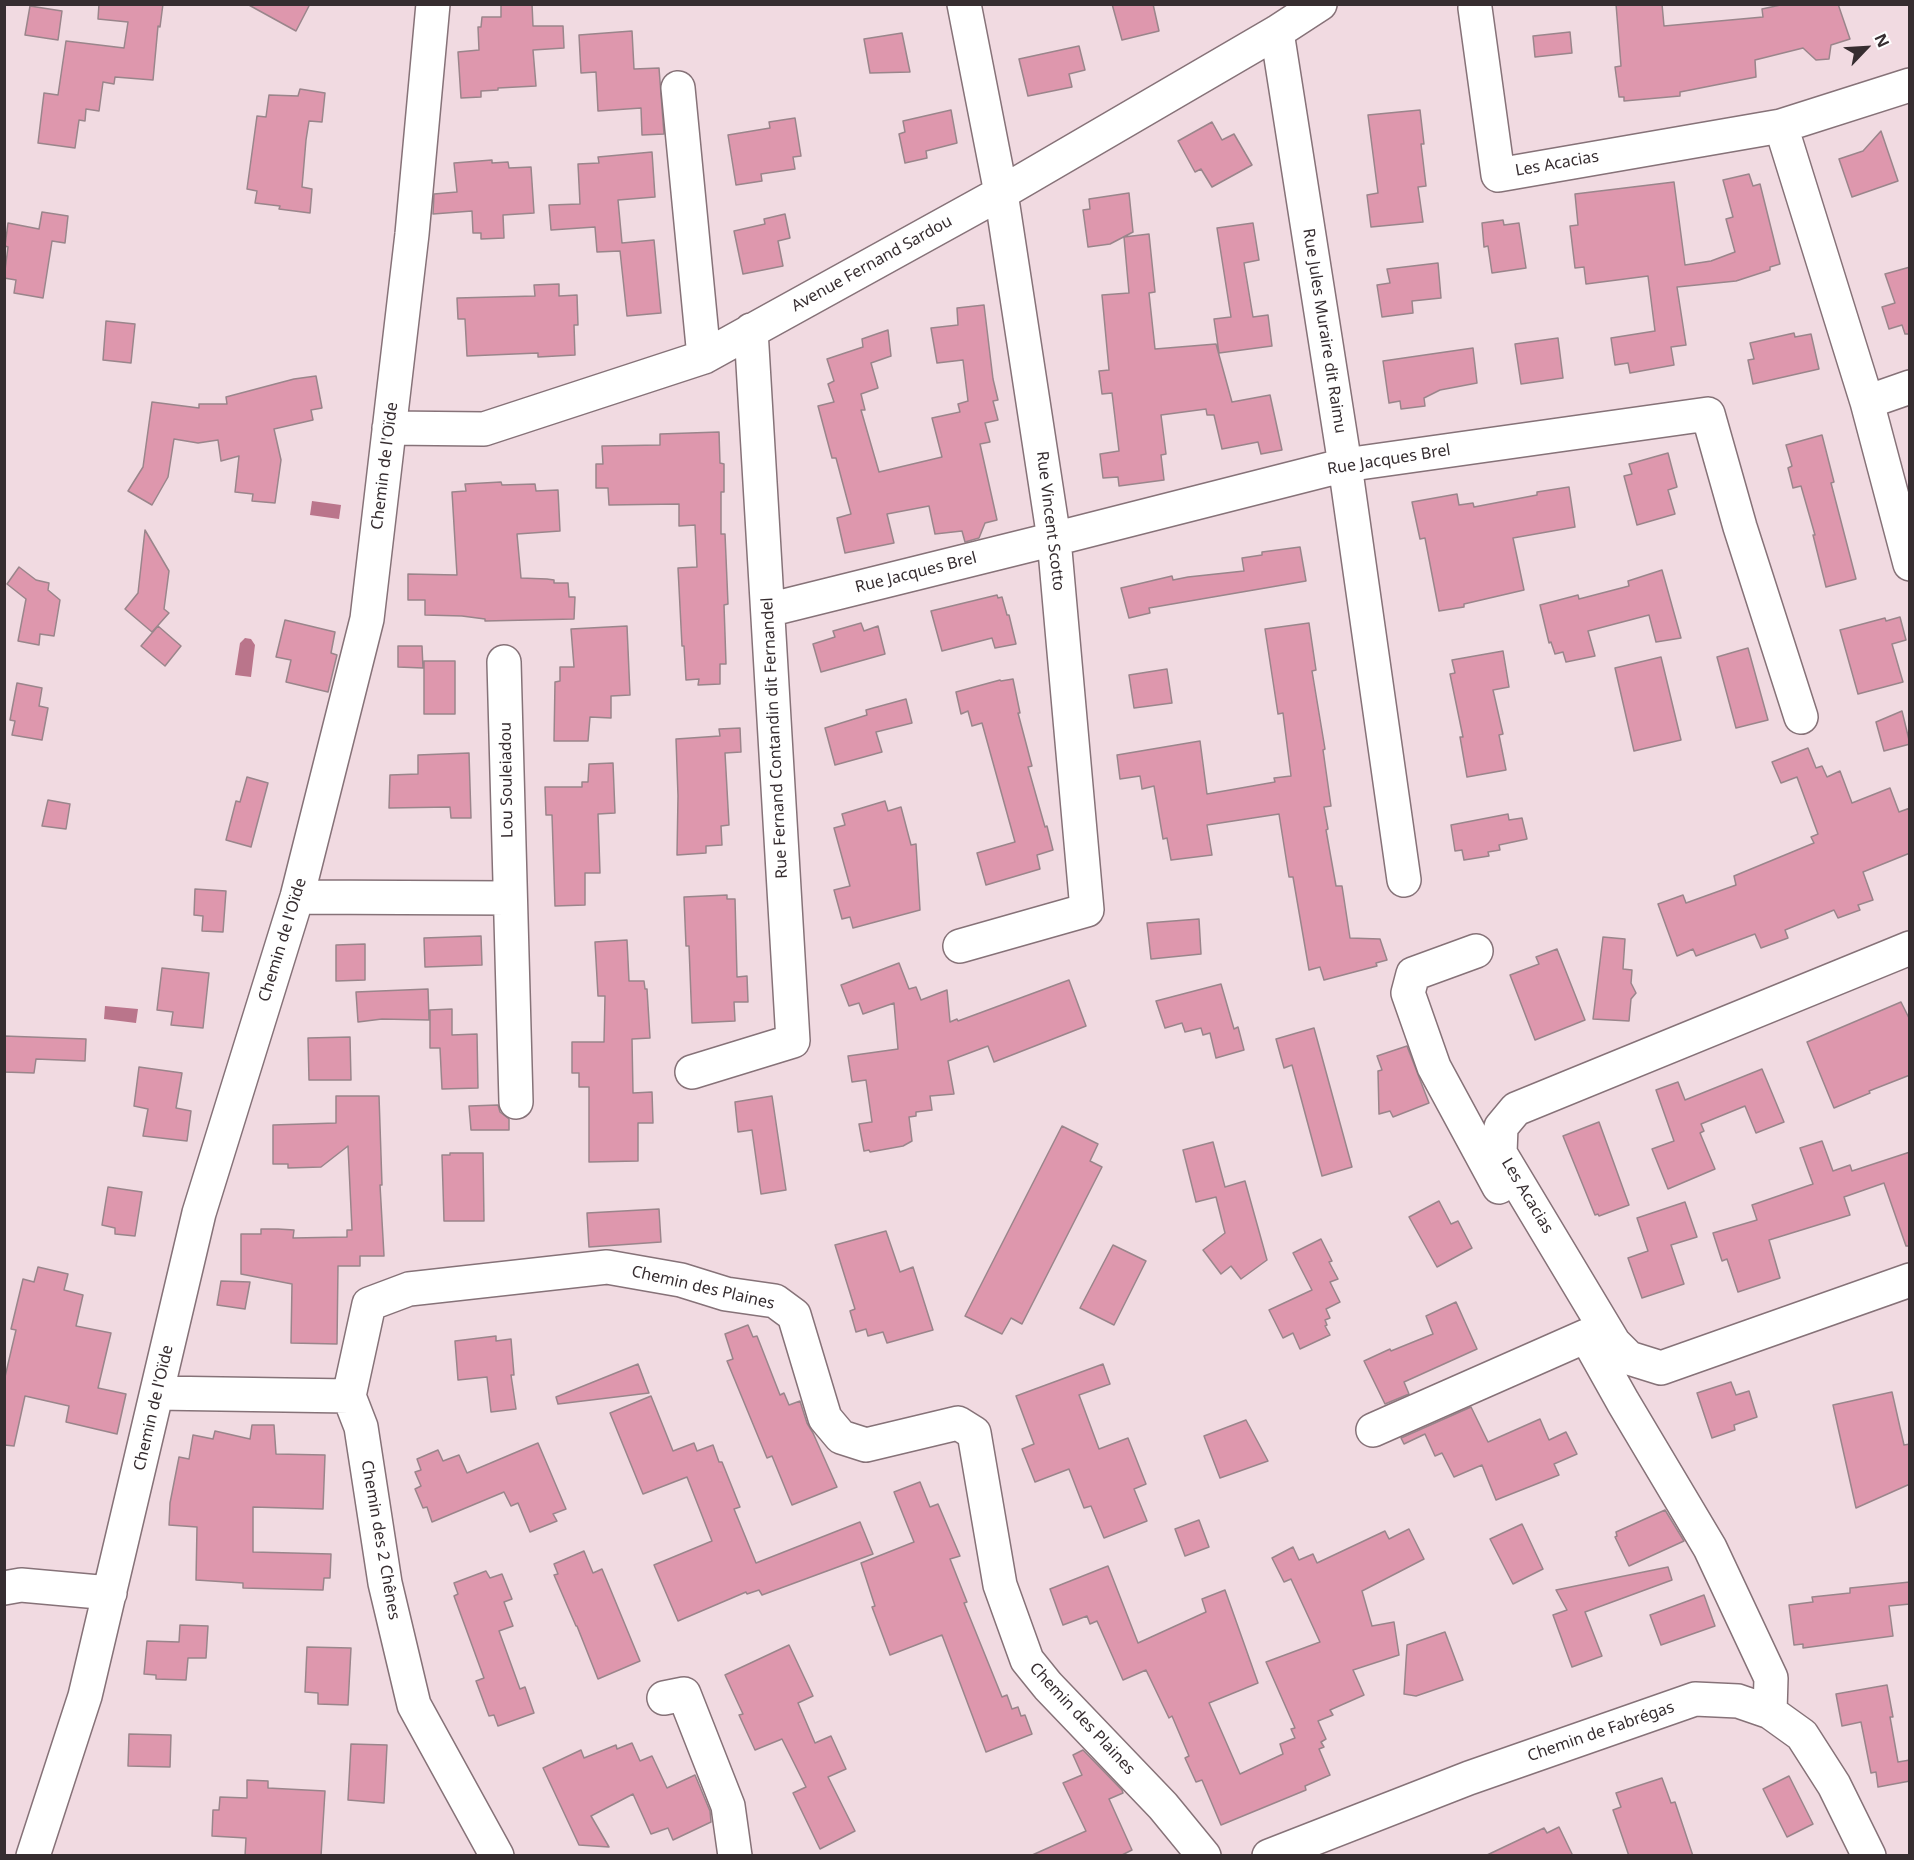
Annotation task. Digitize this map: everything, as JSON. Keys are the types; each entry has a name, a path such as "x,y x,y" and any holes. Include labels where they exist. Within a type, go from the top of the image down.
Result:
{"street":[{"name":"Chemin de l'Oïde","path":"33,1856 86,1696 199,1213 297,897 367,619 412,234 433,4"},
{"name":"Rue Vincent Scotto","path":"960,946 1087,910 1054,539 1001,193 964,4"},
{"name":"Avenue Fernand Sardou","path":"389,428 484,429 704,357 1001,193 1277,32 1320,4"},
{"name":"Les Acacias","path":"1475,8 1498,175 1781,126 1910,85"},
{"name":"Rue Jules Muraire dit Raimu","path":"1277,32 1345,465 1404,880"},
{"path":"678,88 704,357"},
{"path":"1781,126 1867,402 1910,564"},
{"name":"Rue Fernand Contandin dit Fernandel","path":"692,1072 793,1041 751,330"},
{"path":"1867,402 1910,387"},
{"name":"Rue Jacques Brel","path":"768,610 1345,465 1708,414 1744,538 1801,717"},
{"name":"Lou Souleiadou","path":"504,662 516,1102"},
{"path":"297,897 509,898"},
{"name":"Les Acacias","path":"1910,948 1516,1109 1501,1127 1500,1153 1614,1343 1629,1358 1661,1368 1910,1280"},
{"path":"1476,951 1413,974 1408,993 1434,1067 1530,1244 1710,1548 1771,1678 1770,1712"},
{"name":"Chemin des Plaines","path":"349,1396 369,1304 409,1288 607,1267 681,1280 726,1294 775,1301 794,1315 825,1418 841,1437 866,1445 958,1423 974,1433 1000,1585 1027,1660 1048,1686 1163,1806 1204,1856"},
{"path":"1373,1430 1586,1336"},
{"path":"157,1393 349,1396"},
{"name":"Chemin des 2 Chênes","path":"349,1396 361,1427 385,1583 414,1705 497,1856"},
{"path":"4,1588 21,1585 110,1593"},
{"path":"664,1698 684,1694 728,1806 735,1856"},
{"name":"Chemin de Fabrégas","path":"1269,1856 1469,1778 1695,1700 1738,1701 1770,1712 1802,1735 1834,1785 1869,1856"}],"shaded area":[{"path":"312,501 341,505 339,519 310,515"},
{"path":"245,638 251,639 255,645 251,677 235,675 240,643"},
{"path":"105,1006 138,1009 136,1023 104,1019"}],"building":[{"path":"99,4 163,4 160,27 158,26 153,80 115,77 114,84 103,82 99,111 86,109 85,121 79,120 75,148 38,143 44,93 58,95 66,41 124,48 128,22 98,19"},
{"path":"247,4 310,4 296,31"},
{"path":"501,4 532,4 533,26 563,26 564,48 533,50 536,86 498,88 498,90 481,91 481,97 461,98 458,52 479,50 478,27 481,27 482,17 501,17"},
{"path":"1112,4 1153,4 1159,31 1122,40"},
{"path":"1616,4 1662,4 1664,26 1763,17 1762,9 1785,4 1838,4 1850,39 1831,45 1829,59 1816,60 1803,48 1755,60 1756,77 1680,92 1680,96 1624,101 1624,97 1619,97 1615,67 1621,66"},
{"path":"30,6 62,11 58,40 25,35"},
{"path":"632,31 634,69 659,68 664,134 642,135 641,108 598,111 596,72 581,73 579,35"},
{"path":"1570,32 1572,53 1535,57 1533,36"},
{"path":"902,33 910,72 870,73 864,39"},
{"path":"1079,46 1085,70 1069,74 1072,87 1028,96 1019,59"},
{"path":"300,89 325,93 322,122 309,121 306,140 302,187 312,189 310,213 255,203 257,191 247,189 257,116 266,117 269,95 298,96"},
{"path":"951,110 957,143 926,151 927,158 905,163 899,134 905,132 903,121"},
{"path":"1420,110 1426,186 1418,187 1423,222 1371,227 1367,195 1378,193 1368,115"},
{"path":"795,118 801,156 793,157 795,169 761,174 762,181 736,185 728,135 770,128 769,122"},
{"path":"1212,122 1222,140 1234,134 1252,165 1212,187 1201,169 1195,172 1178,141"},
{"path":"1881,131 1898,181 1852,197 1839,159 1863,151"},
{"path":"652,152 655,197 618,200 622,243 654,240 661,313 627,316 620,251 597,252 595,227 551,230 549,205 580,204 578,164 599,163 598,157"},
{"path":"492,160 492,163 508,162 509,168 531,167 534,213 503,215 504,238 481,239 481,233 473,233 472,211 433,214 434,194 457,192 454,163"},
{"path":"1749,174 1753,186 1760,184 1780,264 1770,267 1770,270 1736,281 1677,287 1686,345 1671,347 1674,365 1630,373 1628,363 1615,365 1611,338 1655,331 1648,276 1586,284 1584,267 1575,268 1570,226 1578,225 1575,194 1674,182 1685,265 1711,261 1735,252 1726,219 1733,217 1723,180"},
{"path":"1129,193 1133,232 1110,244 1088,247 1083,210 1090,209 1089,199"},
{"path":"42,212 68,216 65,243 52,241 43,298 14,293 16,280 4,278 8,223 39,229"},
{"path":"785,214 790,238 778,241 783,266 743,274 734,231 765,224 764,219"},
{"path":"1503,220 1504,225 1519,223 1526,268 1492,273 1488,246 1484,247 1482,223"},
{"path":"1253,223 1259,260 1244,263 1253,317 1268,315 1272,346 1219,353 1214,319 1231,317 1217,228"},
{"path":"1149,234 1155,292 1149,293 1155,349 1216,344 1232,402 1270,395 1282,450 1261,454 1258,442 1222,449 1214,415 1207,415 1206,409 1161,415 1166,454 1161,455 1164,480 1119,486 1118,477 1103,478 1100,454 1119,451 1112,393 1102,394 1099,371 1109,370 1102,295 1129,293 1124,237"},
{"path":"1438,263 1441,298 1412,301 1413,313 1382,317 1377,285 1390,283 1387,269"},
{"path":"1910,267 1910,334 1905,334 1902,325 1889,329 1882,307 1895,303 1885,274"},
{"path":"559,284 559,296 577,295 578,325 574,325 575,355 538,357 538,353 467,356 465,319 458,319 457,298 535,296 534,285"},
{"path":"984,305 993,379 998,400 993,401 998,420 985,423 990,442 980,444 997,520 985,523 979,538 965,542 962,531 935,534 929,506 887,514 894,543 845,553 837,518 851,514 836,458 832,458 818,406 834,402 828,384 834,381 827,359 863,347 862,339 888,330 891,356 871,363 878,388 861,394 865,410 861,410 879,472 942,457 932,418 960,412 958,404 968,401 963,360 937,363 931,328 958,325 957,308"},
{"path":"106,321 135,324 131,363 103,360"},
{"path":"1794,333 1795,337 1811,334 1819,369 1753,384 1748,360 1754,359 1750,343"},
{"path":"1558,338 1563,378 1521,384 1515,344"},
{"path":"1473,348 1477,383 1440,390 1424,398 1425,406 1401,409 1400,401 1389,403 1383,361"},
{"path":"316,376 322,408 311,410 313,420 274,429 281,460 275,503 252,501 253,494 235,492 239,456 221,461 218,440 198,443 174,439 168,477 152,505 128,491 143,467 152,402 199,408 199,404 227,404 226,397 294,379"},
{"path":"719,432 720,463 724,464 721,534 725,534 728,604 724,605 726,664 720,664 720,684 698,685 699,679 686,680 678,568 697,567 695,525 679,526 679,504 609,505 608,488 596,488 596,464 603,464 602,446 660,445 660,434"},
{"path":"1822,435 1834,482 1831,483 1856,579 1826,587 1813,535 1815,535 1801,486 1793,488 1788,468 1792,466 1786,445"},
{"path":"1668,453 1677,487 1668,490 1675,514 1637,525 1624,476 1632,474 1629,464"},
{"path":"501,482 502,485 535,484 536,491 558,490 560,531 517,534 521,578 568,583 569,597 575,597 574,619 485,621 485,619 462,616 425,615 425,600 408,600 408,574 457,575 452,492 466,491 465,484"},
{"path":"1569,487 1575,527 1513,538 1524,590 1464,604 1464,607 1439,611 1425,538 1420,539 1412,502 1457,494 1459,505 1473,503 1474,507"},
{"path":"145,530 169,571 164,609 169,613 152,632 125,609 138,593"},
{"path":"1300,547 1306,581 1149,608 1150,613 1129,618 1121,588 1172,576 1173,580 1244,571 1242,558 1262,555 1262,552"},
{"path":"19,567 36,580 49,583 48,590 60,600 54,636 40,634 39,645 18,641 26,599 7,584"},
{"path":"1662,570 1681,638 1656,642 1649,615 1588,631 1595,656 1566,662 1563,652 1555,654 1551,642 1549,643 1540,605 1578,595 1579,599 1629,586 1628,581"},
{"path":"997,595 998,598 1002,597 1007,615 1009,615 1016,644 995,648 992,638 942,651 931,611"},
{"path":"1900,617 1906,640 1892,644 1903,682 1858,694 1840,630 1885,618 1886,621"},
{"path":"285,620 335,632 331,653 337,655 328,692 286,682 291,660 276,657"},
{"path":"861,623 864,631 878,626 885,654 821,672 813,644 835,637 833,631"},
{"path":"1309,623 1316,670 1312,671 1325,749 1323,750 1331,806 1324,807 1328,829 1326,830 1336,886 1342,886 1350,938 1380,939 1387,960 1376,963 1377,966 1324,980 1320,967 1309,970 1293,877 1289,877 1279,814 1207,825 1212,855 1171,860 1167,838 1163,839 1154,786 1142,789 1140,776 1120,779 1117,755 1200,741 1207,794 1275,782 1274,778 1291,776 1283,713 1278,714 1265,629"},
{"path":"158,626 181,646 165,666 141,646"},
{"path":"627,626 630,695 611,696 611,718 590,717 588,741 554,741 555,682 560,681 560,667 574,667 571,629"},
{"path":"398,646 422,646 423,668 398,667"},
{"path":"1748,648 1768,720 1736,728 1717,657"},
{"path":"1503,651 1509,687 1493,690 1503,734 1499,735 1506,770 1467,777 1460,737 1463,737 1450,674 1455,673 1452,660"},
{"path":"1661,657 1681,740 1634,751 1615,668"},
{"path":"424,661 455,661 455,714 424,714"},
{"path":"1167,669 1172,703 1134,708 1129,675"},
{"path":"1013,679 1020,713 1018,713 1032,766 1028,767 1053,850 1037,855 1040,869 986,885 977,853 1015,842 982,723 972,726 968,711 961,714 956,692 1000,680"},
{"path":"17,683 42,688 39,706 48,708 42,740 12,735 15,721 10,720"},
{"path":"906,699 912,723 876,732 882,752 835,765 825,728 867,715 866,710"},
{"path":"1902,711 1910,744 1884,751 1876,722"},
{"path":"740,728 741,752 725,753 729,825 721,826 722,845 706,846 706,853 677,855 676,739 720,736 719,729"},
{"path":"1808,748 1816,768 1822,766 1827,777 1840,771 1852,803 1890,788 1899,812 1910,808 1910,853 1863,872 1873,900 1858,905 1860,910 1838,918 1834,910 1785,930 1788,938 1761,948 1755,934 1696,956 1693,949 1677,956 1658,904 1683,895 1686,903 1736,885 1734,876 1814,843 1811,837 1818,834 1797,777 1781,783 1772,762"},
{"path":"469,753 471,818 451,818 450,807 389,808 390,775 418,774 418,755"},
{"path":"613,763 615,813 598,814 600,873 585,873 585,905 555,906 552,815 546,815 545,787 582,787 582,782 588,782 589,764"},
{"path":"247,777 268,783 251,847 226,840 236,801 240,802"},
{"path":"48,800 70,804 66,829 42,826"},
{"path":"885,801 888,811 901,807 911,845 916,844 920,910 853,928 850,917 842,919 834,890 850,886 834,828 845,825 842,814"},
{"path":"1508,814 1509,820 1522,818 1527,839 1499,845 1500,850 1488,852 1489,856 1464,860 1462,850 1455,851 1451,825"},
{"path":"195,889 226,891 223,932 202,931 203,916 194,915"},
{"path":"727,895 727,899 735,899 737,977 747,976 748,1002 734,1002 735,1021 692,1023 689,946 686,946 684,897"},
{"path":"1199,919 1201,954 1151,959 1147,923"},
{"path":"481,936 482,965 425,967 424,938"},
{"path":"1603,937 1625,939 1623,969 1632,970 1631,983 1636,993 1631,999 1629,1021 1593,1019"},
{"path":"627,940 629,981 644,981 645,989 647,989 650,1038 632,1039 633,1093 652,1092 653,1123 638,1123 638,1161 589,1162 589,1087 579,1087 579,1073 572,1073 572,1042 604,1042 605,996 598,996 595,942"},
{"path":"365,944 365,980 336,981 336,945"},
{"path":"1557,949 1585,1020 1535,1040 1510,975 1539,964 1536,957"},
{"path":"899,963 909,989 916,987 921,1000 947,990 950,1022 1069,980 1086,1026 994,1062 988,1046 948,1061 954,1094 930,1096 932,1110 916,1112 916,1116 909,1117 912,1141 903,1146 864,1151 859,1124 872,1122 866,1080 852,1082 848,1056 898,1049 894,1003 863,1014 859,1003 849,1006 841,985"},
{"path":"162,968 209,973 203,1028 171,1025 173,1012 157,1010"},
{"path":"1221,984 1234,1029 1238,1027 1244,1050 1216,1058 1210,1033 1203,1035 1201,1028 1185,1032 1182,1023 1165,1028 1156,1001"},
{"path":"428,989 429,1020 382,1019 358,1022 356,992"},
{"path":"1901,1002 1910,1020 1910,1075 1834,1108 1807,1042"},
{"path":"452,1009 452,1035 477,1034 478,1088 442,1089 440,1048 430,1048 430,1010"},
{"path":"1314,1028 1352,1167 1322,1176 1292,1065 1284,1068 1276,1039"},
{"path":"4,1036 86,1039 85,1061 36,1059 34,1073 4,1072"},
{"path":"350,1037 351,1080 309,1080 308,1038"},
{"path":"1407,1046 1429,1103 1393,1117 1390,1111 1379,1114 1378,1071 1382,1070 1377,1056"},
{"path":"139,1067 182,1073 176,1108 191,1111 187,1141 143,1136 148,1109 134,1106"},
{"path":"1762,1069 1784,1122 1756,1133 1745,1106 1701,1124 1704,1131 1700,1133 1715,1169 1668,1189 1652,1149 1674,1141 1656,1090 1678,1082 1685,1100"},
{"path":"336,1096 379,1096 384,1256 360,1256 360,1266 338,1266 337,1344 291,1343 292,1284 241,1274 241,1234 261,1234 261,1229 278,1229 294,1230 293,1238 347,1237 347,1230 352,1230 348,1146 321,1167 288,1168 288,1164 273,1164 273,1125 336,1123"},
{"path":"772,1096 786,1190 761,1194 752,1130 738,1132 735,1102"},
{"path":"498,1105 500,1112 509,1119 509,1130 471,1130 469,1106"},
{"path":"1599,1122 1629,1205 1599,1216 1595,1215 1563,1136"},
{"path":"1062,1126 1098,1144 1090,1161 1102,1167 1022,1324 1011,1318 1002,1334 965,1316"},
{"path":"1822,1141 1833,1171 1850,1165 1852,1171 1910,1152 1910,1246 1906,1246 1884,1183 1844,1197 1850,1215 1769,1240 1780,1278 1738,1292 1727,1259 1722,1261 1713,1233 1757,1220 1752,1205 1813,1184 1800,1148"},
{"path":"1213,1142 1225,1187 1245,1181 1267,1260 1241,1279 1231,1266 1221,1274 1203,1250 1225,1233 1216,1197 1196,1202 1183,1150"},
{"path":"450,1153 483,1153 484,1221 444,1221 442,1155 450,1155"},
{"path":"108,1187 142,1192 135,1236 115,1234 115,1228 102,1225"},
{"path":"1439,1201 1451,1224 1458,1221 1472,1248 1437,1267 1409,1217"},
{"path":"1685,1202 1697,1237 1671,1245 1684,1284 1642,1298 1628,1258 1648,1251 1637,1218"},
{"path":"659,1209 661,1242 589,1247 587,1213"},
{"path":"886,1231 900,1272 913,1267 933,1330 887,1343 883,1332 868,1336 866,1329 856,1332 850,1311 855,1309 835,1245"},
{"path":"1321,1239 1338,1279 1330,1282 1340,1302 1326,1309 1330,1318 1325,1320 1327,1325 1325,1326 1330,1335 1300,1349 1293,1333 1283,1338 1269,1310 1312,1290 1293,1253"},
{"path":"1113,1245 1146,1261 1114,1325 1080,1308"},
{"path":"38,1267 68,1274 64,1290 83,1295 76,1326 111,1333 98,1388 126,1394 117,1434 66,1422 69,1406 25,1396 14,1446 4,1445 4,1381 16,1330 11,1329 23,1279 34,1282"},
{"path":"221,1281 250,1282 245,1309 217,1305"},
{"path":"1456,1302 1477,1349 1404,1382 1409,1394 1385,1404 1364,1361 1433,1334 1426,1316"},
{"path":"748,1325 753,1337 757,1336 780,1395 784,1393 789,1405 800,1401 807,1423 837,1487 792,1505 772,1456 767,1458 727,1361 733,1359 725,1334"},
{"path":"496,1336 496,1341 511,1339 514,1375 511,1375 516,1409 491,1412 487,1377 458,1380 455,1341"},
{"path":"638,1364 649,1393 558,1404 556,1397"},
{"path":"1103,1364 1110,1384 1079,1395 1099,1449 1128,1438 1146,1484 1134,1489 1147,1521 1104,1538 1091,1506 1084,1508 1069,1469 1035,1482 1022,1449 1034,1444 1016,1396"},
{"path":"1731,1382 1736,1395 1749,1391 1757,1417 1734,1425 1735,1430 1712,1438 1697,1393"},
{"path":"1892,1392 1904,1445 1910,1444 1910,1484 1856,1508 1833,1405"},
{"path":"651,1396 673,1451 694,1443 697,1451 713,1445 740,1507 734,1509 756,1563 860,1522 873,1554 762,1595 759,1590 747,1594 746,1592 678,1621 654,1565 712,1541 687,1477 643,1494 610,1413"},
{"path":"1471,1407 1488,1442 1540,1419 1549,1440 1566,1432 1577,1454 1554,1464 1559,1475 1496,1500 1482,1465 1454,1477 1442,1453 1435,1456 1425,1434 1404,1444 1401,1438"},
{"path":"1246,1420 1268,1461 1220,1478 1204,1436"},
{"path":"252,1425 274,1425 276,1454 325,1455 323,1509 253,1507 253,1552 331,1554 330,1578 324,1578 323,1590 243,1588 243,1583 196,1580 197,1527 169,1525 170,1503 179,1457 189,1459 193,1435 213,1439 215,1431 250,1439"},
{"path":"538,1443 566,1509 553,1514 557,1521 530,1532 518,1503 511,1506 504,1492 432,1522 427,1507 423,1508 415,1489 421,1486 415,1472 421,1470 417,1459 438,1450 443,1461 459,1455 467,1473"},
{"path":"920,1482 930,1507 938,1504 960,1556 950,1559 967,1602 964,1603 1002,1697 1007,1695 1012,1709 1018,1707 1021,1716 1025,1715 1032,1734 986,1752 942,1635 890,1655 872,1607 875,1606 861,1563 914,1542 894,1492"},
{"path":"1665,1510 1684,1541 1629,1566 1615,1537 1616,1532"},
{"path":"1199,1520 1209,1547 1185,1556 1175,1529"},
{"path":"1522,1524 1543,1569 1513,1584 1490,1539"},
{"path":"1409,1529 1424,1559 1362,1591 1372,1626 1394,1622 1399,1655 1353,1670 1364,1695 1330,1710 1333,1715 1318,1721 1326,1739 1321,1742 1324,1747 1319,1749 1330,1775 1305,1786 1306,1790 1221,1825 1202,1780 1196,1782 1185,1758 1189,1756 1172,1716 1169,1718 1146,1670 1123,1680 1097,1621 1090,1624 1087,1616 1063,1625 1050,1589 1108,1566 1138,1643 1206,1612 1202,1599 1225,1590 1258,1683 1209,1703 1240,1774 1283,1754 1280,1744 1295,1738 1291,1729 1295,1728 1266,1662 1320,1642 1291,1579 1284,1582 1272,1558 1293,1547 1299,1560 1313,1554 1317,1563 1385,1531 1389,1539"},
{"path":"584,1551 593,1573 602,1569 640,1661 598,1679 554,1575 558,1574 554,1564"},
{"path":"1668,1567 1672,1580 1585,1612 1602,1656 1572,1667 1553,1615 1567,1610 1556,1590"},
{"path":"486,1571 490,1578 502,1574 512,1599 504,1602 513,1626 499,1631 520,1689 525,1687 534,1713 498,1726 494,1715 489,1716 476,1681 484,1678 454,1596 458,1594 454,1583"},
{"path":"1910,1582 1910,1604 1889,1606 1893,1636 1803,1648 1803,1644 1794,1645 1789,1605 1813,1602 1812,1597 1850,1593 1850,1588"},
{"path":"1704,1595 1715,1626 1661,1645 1650,1615"},
{"path":"180,1625 208,1626 206,1658 188,1658 186,1680 156,1679 156,1675 144,1674 147,1641 179,1642"},
{"path":"1445,1632 1463,1680 1416,1696 1404,1694 1407,1645"},
{"path":"789,1645 813,1696 798,1703 815,1743 831,1736 846,1769 828,1777 855,1831 820,1849 793,1793 806,1787 782,1739 755,1750 739,1715 743,1714 725,1675"},
{"path":"307,1647 351,1648 348,1705 318,1704 318,1693 305,1692"},
{"path":"1887,1685 1898,1762 1910,1760 1910,1781 1878,1787 1876,1772 1871,1773 1861,1722 1842,1726 1836,1694"},
{"path":"129,1734 171,1735 170,1767 128,1766"},
{"path":"632,1743 640,1761 652,1756 667,1788 695,1775 710,1811 711,1822 673,1840 668,1828 651,1834 633,1794 591,1816 609,1847 579,1845 543,1768 581,1750 584,1758 616,1745 617,1749"},
{"path":"351,1744 387,1745 384,1803 348,1800"},
{"path":"1083,1750 1122,1790 1123,1793 1109,1799 1132,1850 1120,1856 1030,1856 1086,1831 1063,1783 1082,1775 1073,1755"},
{"path":"1789,1776 1813,1824 1787,1837 1763,1789"},
{"path":"1662,1778 1671,1803 1675,1802 1693,1856 1629,1856 1613,1810 1621,1807 1616,1793"},
{"path":"247,1780 268,1781 268,1788 325,1791 321,1856 245,1856 246,1838 212,1836 213,1810 219,1810 220,1797 247,1798"},
{"path":"1559,1827 1573,1856 1485,1856 1544,1828 1547,1833"}]}
